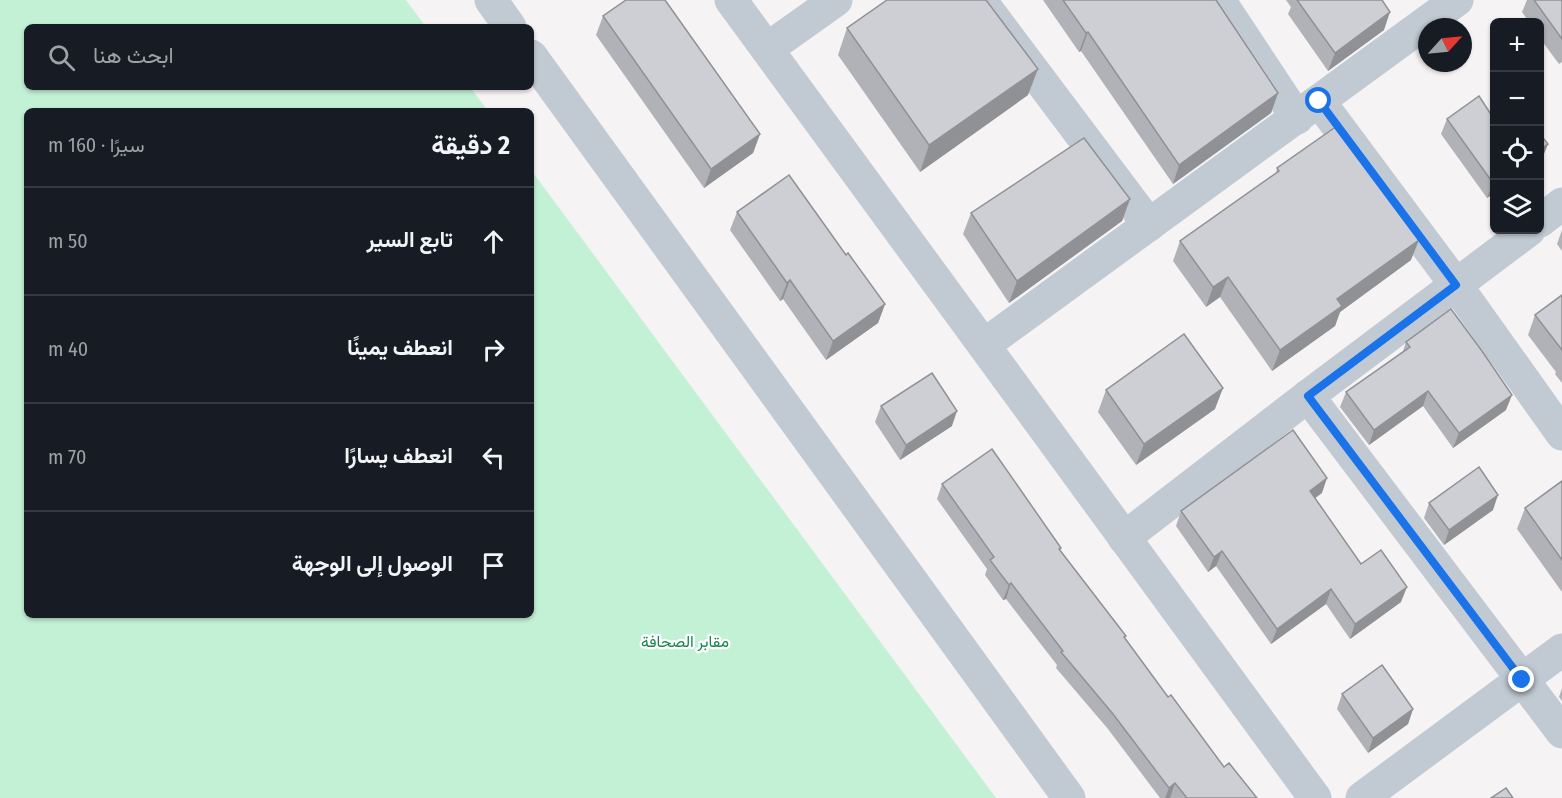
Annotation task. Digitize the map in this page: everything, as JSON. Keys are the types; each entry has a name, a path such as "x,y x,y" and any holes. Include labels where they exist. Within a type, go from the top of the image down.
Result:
{"street":[{"path":"491,0 508,24"},
{"path":"731,0 1315,798"},
{"path":"767,49 836,0"},
{"path":"980,0 1149,225"},
{"path":"1219,0 1308,110 1456,285 1562,434"},
{"path":"984,345 1458,0"},
{"path":"534,60 1069,798"},
{"path":"1544,217 1562,204"},
{"path":"1124,538 1524,234"},
{"path":"1308,396 1562,732"},
{"path":"1362,798 1562,650"}],"green space":[{"name":"مقابر الصحافة","path":"0,0 406,0 424,24 24,24 24,90 472,90 486,108 24,108 24,618 534,618 534,174 996,798 0,798"}],"building":[{"path":"626,0 665,0 760,134 711,169 603,16"},
{"path":"887,0 986,0 1038,69 929,145 847,28"},
{"path":"1063,0 1216,0 1278,93 1179,165 1088,32 1086,33"},
{"path":"1297,0 1382,0 1390,12 1335,53"},
{"path":"1534,0 1562,0 1562,39"},
{"path":"1479,96 1490,113 1490,179 1447,119"},
{"path":"1337,126 1419,240 1337,299 1342,306 1280,350 1228,277 1213,287 1180,241 1279,171 1277,168"},
{"path":"1084,138 1130,199 1017,281 971,213"},
{"path":"789,175 846,255 848,253 885,304 833,341 790,280 787,283 737,212"},
{"path":"1562,295 1562,350 1535,315"},
{"path":"1451,309 1512,395 1459,433 1428,391 1374,430 1346,392 1410,347 1406,342"},
{"path":"1184,334 1223,388 1144,444 1106,390"},
{"path":"932,373 957,411 906,445 881,406"},
{"path":"1293,430 1327,478 1310,491 1361,564 1381,550 1407,587 1355,624 1331,589 1277,629 1222,551 1214,557 1181,511"},
{"path":"992,449 1061,548 1059,549 1126,636 1124,637 1168,697 1171,695 1224,767 1229,763 1257,798 1187,798 1175,783 1169,788 1113,714 1061,652 1063,651 1011,583 1009,585 990,560 994,557 942,484"},
{"path":"1479,467 1498,495 1449,530 1429,503"},
{"path":"1562,481 1562,560 1525,508"},
{"path":"1382,665 1413,709 1373,738 1342,694"},
{"path":"1506,788 1513,798 1491,798"}],"route":[{"path":"1319,101 1456,285 1308,396 1522,680"}]}
